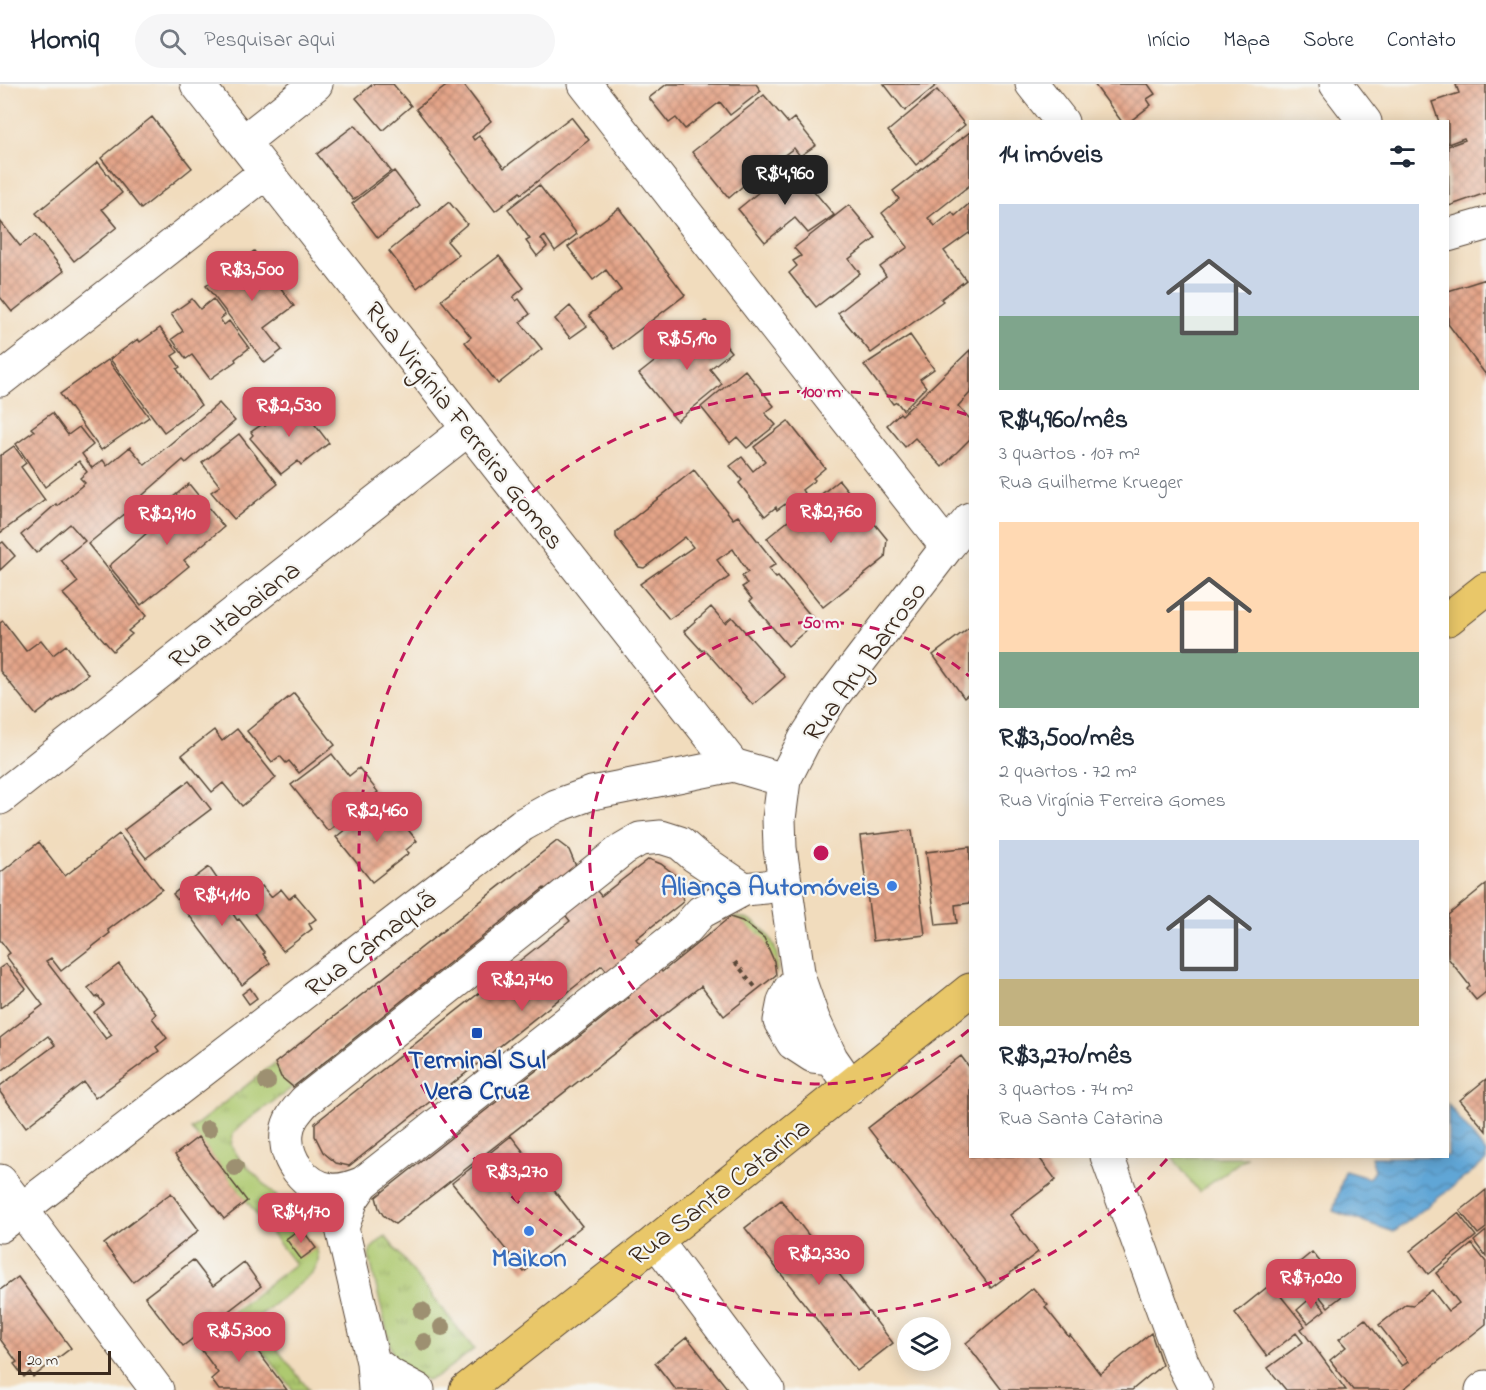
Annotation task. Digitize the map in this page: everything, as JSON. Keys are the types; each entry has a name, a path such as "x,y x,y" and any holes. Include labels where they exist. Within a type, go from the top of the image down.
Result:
{"main road":[{"path":"1449,618 1486,589"},
{"name":"Rua Santa Catarina","path":"466,1390 851,1087 969,991"}],"street":[{"name":"Rua Virgínia Ferreira Gomes","path":"197,84 733,765"},
{"path":"243,142 316,84"},
{"path":"585,84 947,547"},
{"path":"1032,84 1060,120"},
{"path":"1336,84 1363,120"},
{"path":"1,378 266,172"},
{"path":"1450,231 1486,224"},
{"name":"Rua Itabaiana","path":"0,798 468,429"},
{"name":"Rua Ary Barroso","path":"851,1087 831,1058 813,1020 799,979 784,881 779,819 784,780 832,697 969,520"},
{"name":"Rua Camaquã","path":"11,1218 522,825 556,806 592,793 733,765 784,780"},
{"path":"418,1390 392,1376 374,1376 342,1228 299,1173 289,1155 287,1133 294,1113 314,1093 624,849 640,839 661,837 680,843 695,856 744,889"},
{"path":"695,856 704,872 706,894 701,912"},
{"path":"299,1173 316,1185 331,1190 350,1189 363,1183 686,929 701,912 744,889 766,887 784,881"},
{"path":"1108,1158 1182,1362 1196,1390"},
{"path":"0,1180 11,1218 157,1390"},
{"path":"342,1228 352,1199 363,1183"},
{"path":"656,1241 768,1390"},
{"path":"1482,1390 1486,1387"}],"green space":[{"path":"730,917 751,921 768,935 777,954 776,975"},
{"path":"275,1063 293,1087 241,1125 233,1134 231,1145 239,1158 276,1196 316,1248 318,1261 312,1274 254,1320 309,1390 293,1390 233,1312 295,1264 191,1129"},
{"path":"1173,1158 1245,1158 1199,1192"},
{"path":"385,1236 474,1349 438,1376 427,1380 402,1369 392,1353 369,1256 371,1249"}],"water":[{"path":"1449,1105 1486,1153 1486,1161 1394,1232 1333,1211 1345,1171 1368,1178 1374,1171 1371,1158 1449,1158"}],"building":[{"path":"373,84 393,84 411,106 383,130 356,98"},
{"path":"449,84 463,84 491,121 472,137 474,140 479,136 504,168 571,117 589,140 521,194 520,192 495,211 416,109"},
{"path":"667,84 756,84 761,91 730,115 720,102 685,129 676,118 669,123 649,98"},
{"path":"884,84 938,84 905,111"},
{"path":"1094,84 1148,84 1155,94 1147,99 1151,105 1132,120 1121,120"},
{"path":"1486,84 1486,193 1449,206 1449,146 1465,140 1464,138 1449,144 1449,120 1438,120 1432,102 1459,93 1456,85"},
{"path":"937,90 965,125 916,165 888,131"},
{"path":"764,95 788,123 794,118 816,145 800,156 794,148 775,162 774,159 729,198 692,152"},
{"path":"152,117 192,168 141,209 101,158"},
{"path":"355,125 391,171 353,200 317,154"},
{"path":"969,133 969,186 928,218 935,226 952,212 955,216 969,204 969,233 944,251 966,280 941,299 943,301 871,353 838,313 886,276 880,267 908,247 882,213 899,199 893,191"},
{"path":"98,162 122,193 102,209 117,227 74,261 36,213"},
{"path":"792,165 834,215 808,233 795,218 765,242 738,209"},
{"path":"394,171 420,205 378,238 352,204"},
{"path":"539,185 577,234 555,251 545,236 541,239 547,247 537,256 526,241 530,239 508,209"},
{"path":"449,202 467,224 447,241 459,255 417,288 389,251"},
{"path":"849,205 876,238 849,259 860,273 816,307 789,273 797,266 793,261 801,256 794,248"},
{"path":"619,208 685,295 614,349 589,315 621,290 606,270 593,280 568,247"},
{"path":"0,221 20,246 35,235 64,271 12,312 0,297"},
{"path":"254,251 294,306 265,328 282,350 265,363 206,286"},
{"path":"499,256 524,288 513,297 516,301 519,299 530,314 520,322 542,349 498,384 465,342 471,337 441,300"},
{"path":"1486,279 1486,375 1449,325 1449,291"},
{"path":"192,299 200,309 213,299 225,315 220,319 224,325 229,321 249,348 235,359 236,361 210,379 192,355 186,359 172,339 183,331 171,314"},
{"path":"570,306 587,326 570,338 555,319"},
{"path":"706,321 731,352 710,369 722,384 677,421 639,374"},
{"path":"160,328 178,352 172,356 180,367 177,369 201,405 164,432 110,359 138,339 140,342"},
{"path":"910,335 934,369 920,379 926,387 903,410 897,402 893,404 864,365"},
{"path":"969,351 969,394 958,406 969,418 969,440 942,467 915,438 905,447 887,425 900,413 902,415"},
{"path":"108,360 149,417 101,450 60,394"},
{"path":"745,370 774,406 765,413 776,425 747,448 737,437 730,443 701,407"},
{"path":"296,400 329,443 301,465 298,461 281,474 250,438 253,435 251,432 264,423 265,426"},
{"path":"219,403 235,421 186,463 183,460 136,501 138,503 88,544 146,616 128,631 132,634 113,651 63,594 78,582 61,560 85,541 70,524 36,553 21,535 56,504 57,506 85,483 80,478 87,472 79,461 45,487 16,444 34,431 31,428 52,413 68,435 79,427 93,445 82,454 92,468 103,460 107,466 130,447 145,465"},
{"path":"788,421 825,468 802,490 804,493 777,510 776,507 765,516 739,483 742,480 730,466 742,457 753,471 765,461 754,447"},
{"path":"239,434 278,484 234,519 211,492 220,486 202,463"},
{"path":"14,446 26,463 21,467 45,500 0,533 0,456"},
{"path":"694,470 733,519 738,516 776,564 768,569 776,578 778,577 816,622 788,646 750,601 752,599 742,587 747,584 742,576 748,572 733,549 717,560 729,577 669,619 640,584 693,547 685,537 644,568 639,567 616,537 616,532"},
{"path":"839,480 887,539 885,558 823,607 767,538"},
{"path":"189,484 224,527 184,560 189,566 141,605 109,566 156,525 164,534 171,529 156,511"},
{"path":"3,542 15,556 0,570 0,544"},
{"path":"711,607 725,623 732,617 785,677 753,705 704,649 702,651 684,631"},
{"path":"3,621 26,651 41,640 53,655 66,645 88,674 36,715 0,671 0,623"},
{"path":"969,628 969,694 964,698 933,655"},
{"path":"294,693 335,745 299,773 289,761 286,763 280,756 272,762 247,731"},
{"path":"237,729 276,778 242,806 223,783 212,792 182,755 214,730 222,741"},
{"path":"332,754 349,776 359,768 378,792 328,831 291,785"},
{"path":"189,781 211,809 146,858 124,830"},
{"path":"372,808 384,822 395,813 417,841 406,850 409,853 372,882 336,837"},
{"name":"Aliança Automóveis","path":"912,830 925,935 873,941 860,836"},
{"path":"119,834 162,889 108,930 110,933 61,971 51,958 46,961 106,1039 112,1035 94,1012 104,1004 88,988 119,964 156,1014 152,1018 167,1038 156,1047 159,1051 95,1098 84,1082 26,1127 0,1092 0,1086 55,1045 48,1036 0,1072 0,1038 43,1005 6,956 10,953 0,940 0,873 39,842 65,876"},
{"path":"557,841 569,850 575,864 601,896 649,859 661,864 674,874 681,888 683,902 636,939 662,972 730,917 742,921 764,938 774,961 776,975 724,1016 701,986 395,1224 383,1215 376,1197 628,998 602,965 349,1166 336,1163 323,1152 315,1136 315,1123 570,921 544,888 293,1087 281,1077 275,1063"},
{"path":"969,847 969,903 955,905 957,923 936,925 926,852"},
{"path":"209,867 220,883 215,887 237,920 239,919 265,953 263,954 270,963 242,985 173,894"},
{"path":"1486,884 1486,992 1476,1000 1467,989 1470,986 1449,959 1449,914"},
{"path":"262,886 271,897 281,889 289,899 295,894 316,919 309,924 312,929 283,951 244,900"},
{"path":"6,964 26,989 0,1008 0,968"},
{"path":"250,988 257,998 249,1004 242,994"},
{"path":"961,1056 969,1067 969,1158 1040,1158 1056,1180 1010,1215 1038,1252 991,1288 868,1128"},
{"path":"1486,1079 1486,1131 1460,1100"},
{"path":"511,1136 582,1226 524,1272 452,1183"},
{"path":"198,1137 247,1201 224,1219 175,1155"},
{"path":"1486,1190 1486,1228 1478,1234 1460,1211"},
{"path":"171,1193 199,1230 133,1282 104,1244"},
{"path":"781,1200 893,1343 857,1371 745,1228"},
{"path":"1458,1213 1476,1236 1428,1274 1410,1251"},
{"path":"301,1228 316,1248 301,1259 286,1239"},
{"path":"1486,1231 1486,1257 1474,1241"},
{"path":"1472,1244 1486,1262 1486,1324 1402,1390 1353,1390 1330,1360 1346,1347 1339,1339 1365,1319 1402,1366 1408,1362 1379,1325 1406,1304 1413,1305 1432,1290 1448,1311 1459,1303 1436,1273"},
{"path":"1312,1252 1346,1293 1328,1307 1295,1266"},
{"path":"193,1260 213,1286 244,1262 261,1286 183,1346 145,1297"},
{"path":"18,1277 71,1348 33,1377 30,1372 24,1377 14,1364 17,1362 0,1339 0,1290"},
{"path":"1271,1284 1305,1326 1301,1329 1346,1390 1286,1390 1268,1368 1303,1342 1296,1333 1267,1356 1235,1313"},
{"path":"1033,1288 1048,1305 1045,1307 1100,1374 1151,1333 1162,1365 1132,1390 1002,1390 966,1343"},
{"path":"1313,1296 1325,1310 1308,1323 1297,1310"},
{"path":"235,1321 287,1390 219,1390 211,1379 218,1373 200,1348"},
{"path":"687,1337 727,1388 724,1390 676,1390 655,1363"}],"place":[{"name":"Aliança Automóveis","path":"892,886"},
{"name":"Terminal Sul Vera Cruz","path":"477,1033"},
{"name":"Maikon","path":"529,1231"}]}
